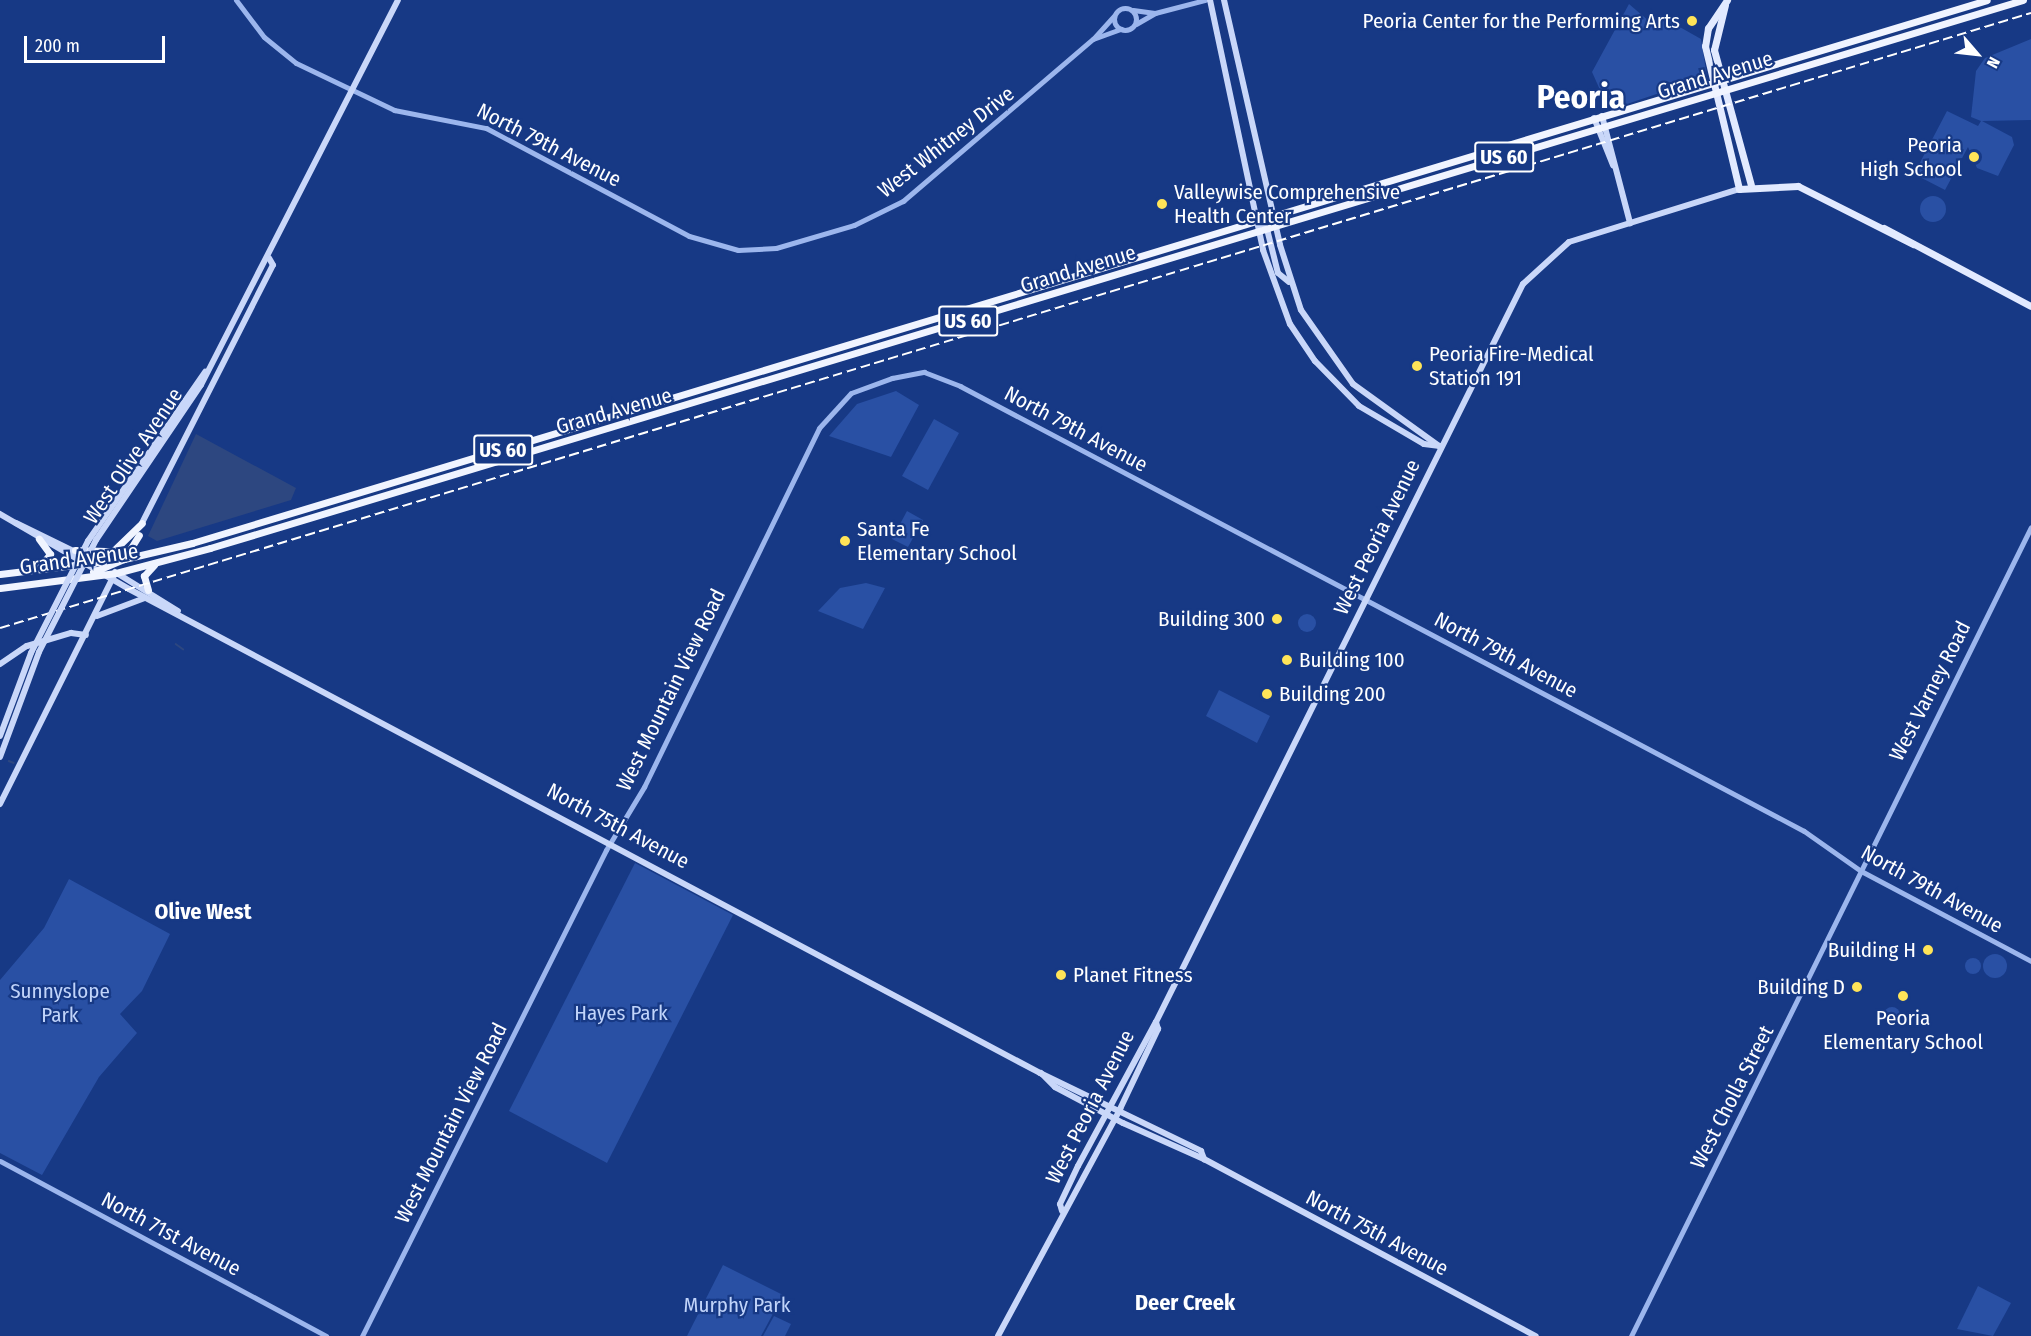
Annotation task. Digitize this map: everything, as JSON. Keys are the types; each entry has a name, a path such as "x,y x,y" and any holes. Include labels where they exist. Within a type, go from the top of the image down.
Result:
{"highway":[{"name":"Grand Avenue","path":"0,588 82,575 124,559 157,552 507,448 1273,214 1987,0"},
{"name":"Grand Avenue","path":"0,574 87,565 102,569 114,576 1264,231 1723,88 2023,0"},
{"path":"1857,38 1861,49"},
{"path":"507,448 509,459"},
{"path":"124,559 139,535 142,523"},
{"path":"75,550 113,551 142,523"},
{"path":"139,535 141,546 157,552"},
{"path":"32,571 50,557 39,539"},
{"path":"114,576 133,557"},
{"path":"148,594 144,576 156,563"}],"main road":[{"path":"261,281 273,265 269,258 398,0"},
{"path":"1210,0 1257,219 1264,231 1278,273 1289,282"},
{"path":"1224,0 1289,282 1327,354 1360,391 1440,446"},
{"path":"1726,1 1714,42 1717,81 1714,91 1745,187"},
{"path":"1717,81 1723,88 1745,187"},
{"path":"1602,116 1630,223"},
{"path":"1594,118 1613,165"},
{"path":"1745,187 1798,186 1884,228 2031,306"},
{"name":"West Peoria Avenue","path":"1062,1211 1070,1184 1105,1113 1156,1022 1440,446 1526,279 1569,242 1745,187"},
{"path":"1264,231 1278,299 1315,361 1367,412 1424,444 1440,446"},
{"name":"West Olive Avenue","path":"0,757 35,652 96,540 261,281"},
{"name":"West Olive Avenue","path":"142,523 261,281"},
{"path":"1315,361 1327,354"},
{"name":"West Olive Avenue","path":"0,736 35,652 88,541 207,369"},
{"path":"0,514 75,550 102,569"},
{"path":"16,523 39,539 87,565"},
{"path":"0,804 114,576"},
{"name":"North 75th Avenue","path":"114,576 1040,1073 1114,1119 1179,1150 1204,1159 1536,1336"},
{"path":"94,619 103,609 148,594"},
{"path":"0,663 27,646 71,633 86,635"},
{"name":"West Peoria Avenue","path":"998,1336 1062,1211 1079,1189 1120,1108 1158,1029 1156,1022"},
{"name":"North 75th Avenue","path":"1040,1073 1120,1108 1199,1150"},
{"path":"1179,1150 1199,1150 1204,1159"},
{"path":"1070,1184 1079,1189"}],"street":[{"name":"North 79th Avenue","path":"236,0 278,51 353,91 394,110 486,128 689,236 732,250"},
{"name":"West Whitney Drive","path":"1093,39 1136,24 1155,13 1205,0"},
{"name":"West Whitney Drive","path":"732,250 776,248 854,225 903,201 1093,39 1122,8 1155,13"},
{"path":"1133,10 1136,24"},
{"path":"1115,15 1120,29"},
{"name":"West Mountain View Road","path":"362,1336 611,841 644,788 827,416 851,393 892,378 924,372 960,386"},
{"name":"North 79th Avenue","path":"960,386 1804,831 1861,871 2031,961"},
{"name":"West Varney Road","path":"1861,871 2031,527"},
{"name":"West Cholla Street","path":"1631,1336 1861,871"},
{"name":"North 71st Avenue","path":"0,1161 326,1336"}],"green space":[{"path":"1629,4 1650,22 1662,17 1701,39 1707,77 1615,108 1605,101 1592,72"},
{"path":"2031,39 2031,120 1982,121 2012,137 2014,145 1998,176 1977,168 1968,147 1945,190 1914,174 1947,111 1978,126 1981,121 1971,117 1976,71 1985,58"},
{"path":"1933,196 1943,199 1946,209 1943,219 1933,222 1923,219 1920,209 1923,199"},
{"path":"896,391 919,405 891,457 829,436 857,404"},
{"path":"934,419 959,433 928,490 902,476"},
{"path":"907,511 923,520 908,547 892,539"},
{"path":"866,583 885,588 863,629 818,611 840,588"},
{"path":"1303,614 1311,614 1316,619 1314,630 1303,632 1298,627 1298,619"},
{"path":"1219,690 1270,716 1257,743 1206,716"},
{"name":"Hayes Park","path":"635,863 733,915 607,1163 509,1111"},
{"name":"Sunnyslope Park","path":"69,879 170,934 142,991 120,1014 137,1033 99,1077 42,1175 0,1153 0,980 44,928"},
{"path":"1995,954 2003,958 2007,966 2003,974 1995,978 1987,974 1983,966 1987,958"},
{"path":"1973,958 1981,966 1973,974 1965,966"},
{"path":"1892,1007 1898,1009 1900,1015 1898,1021 1892,1023 1886,1021 1884,1015 1886,1009"},
{"name":"Murphy Park","path":"723,1265 783,1295 761,1336 687,1336"},
{"path":"1978,1286 2011,1303 1993,1336 1957,1329"},
{"path":"774,1316 791,1324 785,1336 763,1336"}],"shaded area":[{"path":"196,434 296,488 291,500 157,541 148,536"}],"waterway":[{"path":"176,644 183,649"},
{"path":"9,761 14,763"}],"railway":[{"path":"0,628 2031,13"}],"place":[{"name":"Peoria Center for the Performing Arts","path":"1692,21"},
{"name":"Peoria High School","path":"1974,157"},
{"name":"Valleywise Comprehensive Health Center","path":"1162,204"},
{"name":"Peoria Fire-Medical Station 191","path":"1417,366"},
{"name":"Santa Fe Elementary School","path":"845,541"},
{"name":"Building 300","path":"1277,619"},
{"name":"Building 100","path":"1287,660"},
{"name":"Building 200","path":"1267,694"},
{"name":"Building H","path":"1928,950"},
{"name":"Planet Fitness","path":"1061,975"},
{"name":"Building D","path":"1857,987"},
{"name":"Peoria Elementary School","path":"1903,996"}],"district":[{"name":"Peoria","path":"1581,98"},
{"name":"Olive West","path":"203,912"},
{"name":"Deer Creek","path":"1185,1303"}]}
